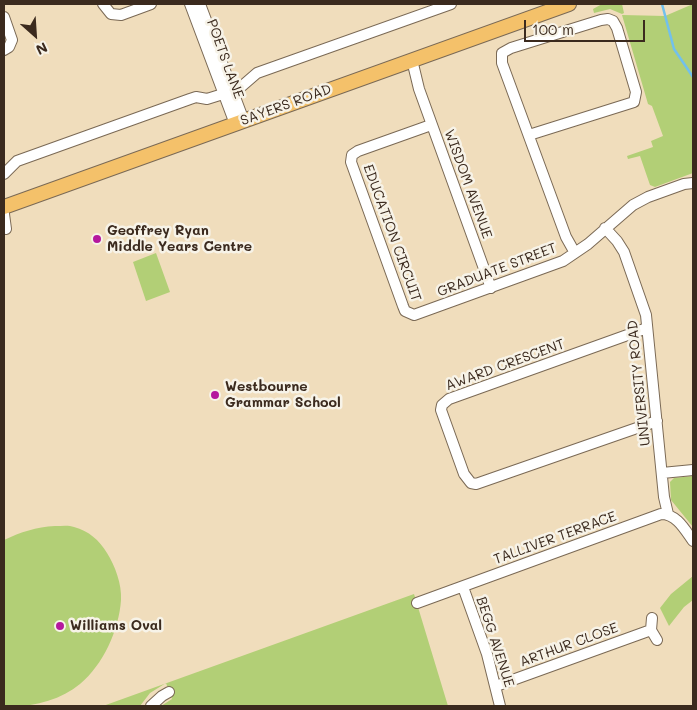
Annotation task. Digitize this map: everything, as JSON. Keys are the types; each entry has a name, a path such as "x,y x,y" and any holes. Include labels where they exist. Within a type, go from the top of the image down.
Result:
{"main road":[{"name":"SAYERS ROAD","path":"4,207 569,4"}],"street":[{"path":"103,4 110,14 121,15 151,4"},
{"name":"POETS LANE","path":"190,4 228,92"},
{"name":"POETS LANE","path":"200,4 239,122"},
{"path":"4,174 17,161 190,98 207,99 228,92 242,86 257,73 451,4"},
{"path":"4,16 12,40 7,47"},
{"path":"529,135 634,102 636,92 617,28 613,21 608,19 601,20 510,48 502,53 502,63 566,237 575,253"},
{"name":"WISDOM AVENUE","path":"412,60 419,88 491,288"},
{"name":"WISDOM AVENUE","path":"392,67 409,72 419,88"},
{"name":"EDUCATION CIRCUIT","path":"409,314 403,306 351,162 352,155 358,151 432,125"},
{"name":"GRADUATE STREET","path":"409,314 420,314 551,266 575,253 626,210 640,201 684,184 693,183"},
{"path":"4,214 5,227"},
{"name":"UNIVERSITY ROAD","path":"606,228 624,252 644,310 668,514"},
{"name":"AWARD CRESCENT","path":"647,328 449,399 442,405 441,410 464,474 471,483 476,484 657,420"},
{"path":"662,473 693,470"},
{"path":"668,514 674,517 693,541"},
{"name":"TALLIVER TERRACE","path":"417,603 655,516 668,514"},
{"name":"BEGG AVENUE","path":"463,587 487,654 500,706"},
{"path":"652,618 651,630 657,640"},
{"name":"ARTHUR CLOSE","path":"496,686 651,630"},
{"path":"151,706 169,692"}],"green space":[{"path":"602,4 622,4 624,13 622,14 610,9 594,13 593,9"},
{"path":"693,4 693,173 655,187 650,185 640,156 628,159 627,156 653,147 651,141 663,136 652,106 648,104 622,15 665,16"},
{"path":"156,253 170,292 146,301 133,262"},
{"path":"693,476 693,527 671,500 670,482 674,478"},
{"name":"Williams Oval","path":"70,526 84,531 97,540 107,553 115,569 120,588 121,600 117,623 103,657 88,676 72,690 44,702 24,706 4,706 4,540 29,530"},
{"path":"693,576 693,600 684,607 669,626 660,608 671,594"},
{"path":"414,594 448,706 161,706 172,699 166,683"},
{"path":"165,684 150,693 140,706 103,706"}],"waterway":[{"path":"662,4 674,49 693,77"}],"place":[{"name":"Geoffrey Ryan Middle Years Centre","path":"97,239"},
{"name":"Westbourne Grammar School","path":"215,395"},
{"name":"Williams Oval","path":"60,626"}]}
